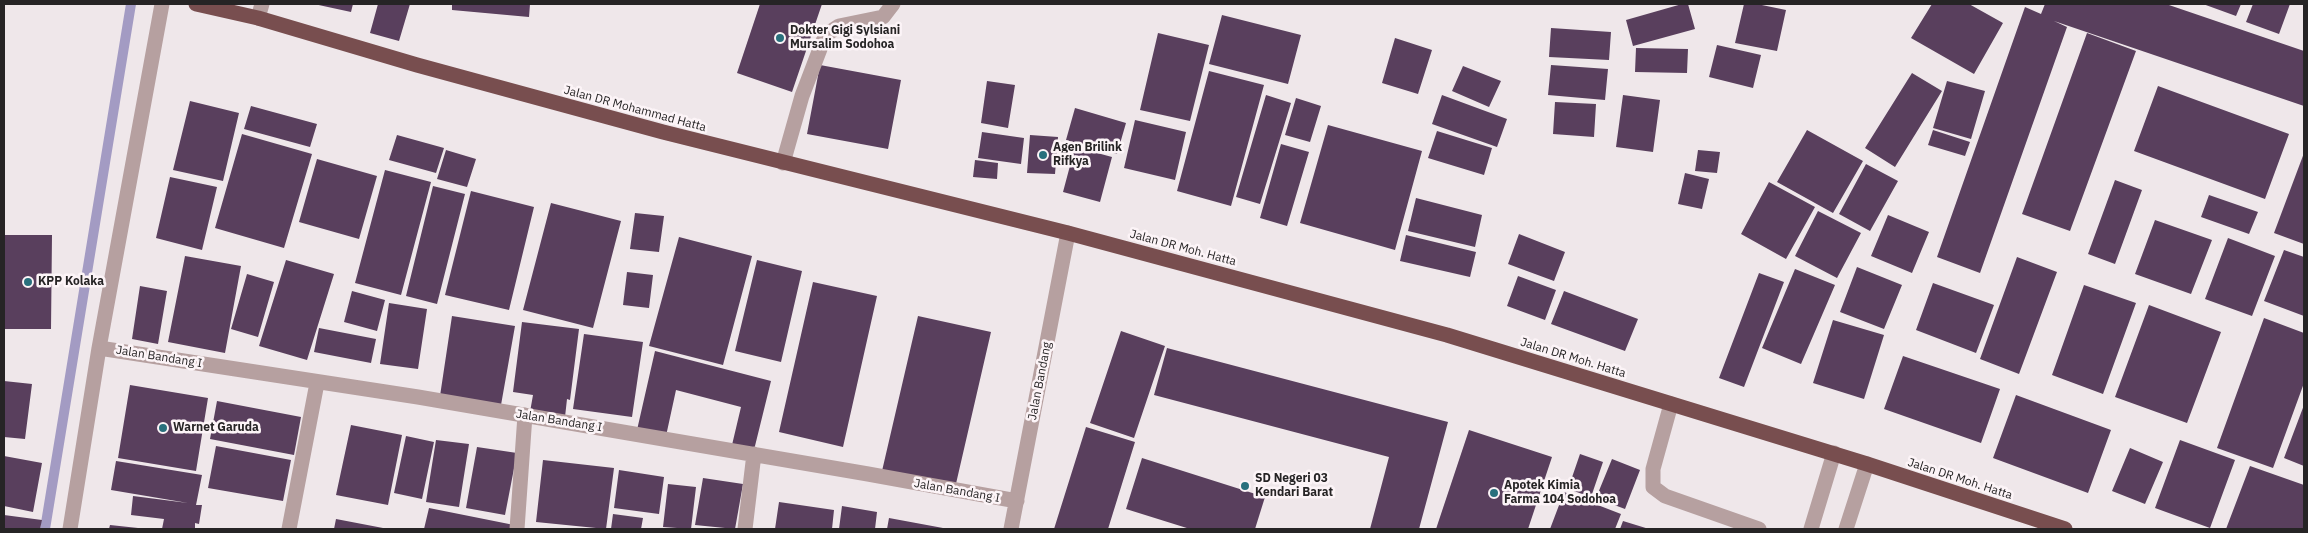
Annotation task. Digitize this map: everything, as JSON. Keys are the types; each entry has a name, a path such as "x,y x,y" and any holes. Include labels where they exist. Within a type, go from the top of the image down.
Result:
{"highway":[{"name":"Jalan DR Mohammad Hatta","path":"196,4 260,11 546,101 783,163 1068,233"},
{"name":"Jalan DR Moh. Hatta","path":"1068,233 1447,335 1834,453 2065,529"}],"street":[{"path":"70,529 99,348 162,4"},
{"path":"783,163 802,96 823,41 830,32 839,26 882,17 893,4"},
{"name":"Jalan Bandang","path":"1011,529 1068,233"},
{"name":"Jalan Bandang I","path":"99,348 525,415 1017,501"},
{"path":"289,529 317,383"},
{"path":"1671,404 1653,469 1653,487 1665,496 1759,529"},
{"path":"517,529 525,415"},
{"path":"1811,529 1834,453"},
{"path":"745,529 754,454"},
{"path":"1846,529 1868,464"}],"building":[{"path":"314,4 353,4 351,12"},
{"path":"378,4 410,4 399,41 370,33"},
{"path":"452,4 530,4 529,17 452,10"},
{"name":"Dokter Gigi Sylsiani Mursalim Sodohoa","path":"760,4 822,4 792,92 737,73"},
{"path":"1688,4 1695,29 1633,46 1626,20"},
{"path":"1744,4 1757,4 1786,10 1777,51 1735,43"},
{"path":"1932,4 1969,4 2003,23 1974,74 1911,38"},
{"path":"2045,4 2166,4 2304,51 2304,106 2054,21 2067,27 1980,273 1937,257 2025,7 2041,14"},
{"path":"2203,4 2241,4 2236,16"},
{"path":"2253,4 2290,4 2279,34 2246,22"},
{"path":"1222,15 1301,35 1288,84 1209,64"},
{"path":"1551,28 1611,32 1609,60 1549,57"},
{"path":"1158,33 1209,45 1190,121 1140,110"},
{"path":"2087,33 2136,51 2070,231 2022,214"},
{"path":"1395,38 1432,50 1418,94 1382,83"},
{"path":"1717,45 1761,55 1753,88 1709,77"},
{"path":"1636,48 1688,49 1687,73 1635,72"},
{"path":"820,65 901,80 888,149 807,134"},
{"path":"1551,65 1608,69 1605,100 1548,95"},
{"path":"1463,66 1501,81 1489,107 1452,91"},
{"path":"1209,71 1264,85 1231,206 1177,191"},
{"path":"1912,73 1942,91 1895,167 1865,148"},
{"path":"987,81 1015,85 1008,128 981,123"},
{"path":"1947,81 1985,91 1971,139 1933,128"},
{"path":"2158,86 2289,134 2265,199 2134,151"},
{"path":"1266,95 1291,103 1260,204 1236,197"},
{"path":"1442,95 1507,119 1497,147 1432,124"},
{"path":"1623,95 1660,100 1653,152 1616,147"},
{"path":"1296,98 1321,106 1310,142 1285,135"},
{"path":"190,101 239,113 223,181 173,170"},
{"path":"1555,102 1596,104 1594,137 1553,134"},
{"path":"251,106 317,124 310,147 244,129"},
{"path":"1075,108 1126,123 1117,154 1066,140"},
{"path":"1135,120 1186,132 1175,180 1124,168"},
{"path":"1328,125 1422,151 1395,250 1300,223"},
{"path":"1807,130 1863,161 1833,213 1777,182"},
{"path":"1933,130 1970,142 1965,156 1928,145"},
{"path":"1437,131 1492,148 1484,175 1428,158"},
{"path":"982,132 1024,138 1021,164 978,158"},
{"path":"242,134 312,154 284,248 215,228"},
{"path":"397,135 444,148 436,173 389,160"},
{"name":"Agen Brilink Rifkya","path":"1030,135 1058,137 1055,174 1027,173"},
{"path":"1281,144 1309,152 1287,226 1260,218"},
{"path":"1075,147 1112,157 1100,202 1063,192"},
{"path":"446,150 476,159 467,187 437,179"},
{"path":"1698,150 1720,152 1717,173 1695,171"},
{"path":"2304,153 2304,244 2274,233"},
{"path":"317,159 377,176 359,239 299,222"},
{"path":"975,160 998,163 997,179 973,177"},
{"path":"1866,164 1898,181 1870,231 1839,214"},
{"path":"385,170 431,182 401,295 355,283"},
{"path":"1685,173 1709,179 1702,209 1678,204"},
{"path":"170,177 217,187 202,250 156,238"},
{"path":"2115,180 2142,190 2115,264 2088,254"},
{"path":"1769,182 1815,207 1786,259 1741,234"},
{"path":"433,186 465,194 437,304 406,296"},
{"path":"471,191 534,207 509,310 445,295"},
{"path":"2209,195 2258,212 2249,234 2201,217"},
{"path":"1416,198 1482,215 1475,247 1408,231"},
{"path":"551,203 621,221 593,328 523,310"},
{"path":"1818,211 1861,233 1837,278 1795,256"},
{"path":"635,213 664,216 659,252 630,249"},
{"path":"1888,215 1929,232 1912,273 1871,256"},
{"path":"2155,220 2212,240 2191,294 2135,274"},
{"path":"1519,234 1565,252 1554,281 1508,264"},
{"name":"KPP Kolaka","path":"4,235 52,235 51,329 4,329"},
{"path":"1406,235 1476,252 1470,277 1400,261"},
{"path":"679,237 752,256 723,365 649,346"},
{"path":"2228,238 2275,256 2252,316 2205,299"},
{"path":"2284,250 2304,257 2304,316 2264,301"},
{"path":"185,256 241,266 225,353 168,342"},
{"path":"2017,257 2057,272 2019,374 1980,359"},
{"path":"286,260 334,274 307,360 259,346"},
{"path":"757,260 802,271 781,362 735,351"},
{"path":"1857,267 1902,285 1884,329 1840,312"},
{"path":"1795,269 1835,285 1801,364 1762,348"},
{"path":"627,272 653,275 649,308 623,305"},
{"path":"1759,273 1784,282 1744,387 1719,378"},
{"path":"247,274 274,282 258,337 231,329"},
{"path":"1518,276 1556,290 1545,320 1507,306"},
{"path":"813,282 877,296 843,447 779,432"},
{"path":"1933,283 1994,305 1976,353 1916,330"},
{"path":"2084,285 2136,303 2103,394 2052,375"},
{"path":"140,286 167,291 158,344 132,339"},
{"path":"352,291 385,300 377,331 344,322"},
{"path":"1564,291 1638,319 1625,351 1551,324"},
{"path":"389,303 427,309 418,369 380,364"},
{"path":"2149,305 2221,332 2187,423 2115,397"},
{"path":"452,316 515,326 501,405 440,396"},
{"path":"918,316 991,332 955,488 882,471"},
{"path":"2264,318 2304,333 2304,383 2273,468 2217,448"},
{"path":"1833,320 1884,335 1864,399 1813,383"},
{"path":"522,322 579,329 570,400 567,399 565,417 530,412 533,395 513,392"},
{"path":"319,328 376,339 371,363 314,352"},
{"path":"1121,331 1165,346 1134,438 1090,423"},
{"path":"584,334 643,342 632,417 573,409"},
{"path":"1167,348 1448,422 1419,529 1370,529 1389,457 1154,395"},
{"path":"655,351 771,381 754,450 732,445 741,407 676,390 666,436 637,430"},
{"path":"1903,356 2000,389 1981,443 1884,409"},
{"path":"4,381 32,384 25,439 4,437"},
{"name":"Warnet Garuda","path":"130,385 208,398 196,471 118,458"},
{"path":"2016,395 2111,430 2088,493 1993,458"},
{"path":"217,401 301,417 294,455 210,439"},
{"path":"2304,405 2304,466 2284,458"},
{"path":"351,425 402,435 388,505 336,495"},
{"path":"1086,427 1135,442 1108,529 1054,529"},
{"name":"Apotek Kimia Farma 104 Sodohoa","path":"1469,430 1552,457 1528,529 1436,529"},
{"path":"406,436 434,442 422,499 394,493"},
{"path":"436,440 469,444 459,507 426,502"},
{"path":"2180,440 2235,460 2210,528 2155,508"},
{"path":"216,446 291,460 283,501 208,488"},
{"path":"477,447 517,453 505,515 466,508"},
{"path":"2130,448 2163,462 2145,504 2112,491"},
{"path":"1580,454 1603,462 1591,497 1568,489"},
{"path":"4,456 42,463 33,512 4,506"},
{"path":"1142,458 1265,497 1255,529 1190,529 1126,509"},
{"path":"1612,459 1640,470 1625,509 1596,498"},
{"path":"543,460 614,468 606,529 536,522"},
{"path":"116,461 202,475 196,505 202,505 199,524 195,523 195,529 162,529 164,519 131,515 133,496 188,503 111,490"},
{"path":"2250,466 2304,485 2304,529 2226,529"},
{"path":"619,470 664,477 659,514 614,508"},
{"path":"703,478 743,484 735,529 695,525"},
{"path":"668,484 696,487 691,529 663,527"},
{"path":"1564,492 1621,514 1615,529 1550,529"},
{"path":"779,502 834,510 832,529 775,529"},
{"path":"842,506 877,512 875,529 839,529"},
{"path":"429,508 514,525 513,529 424,529"},
{"path":"613,514 643,518 641,529 611,529"},
{"path":"4,515 42,520 40,529 4,529"},
{"path":"889,518 943,528 943,529 887,529"},
{"path":"336,519 383,528 383,529 334,529"},
{"path":"1623,521 1649,529 1620,529"},
{"path":"110,525 138,528 138,529 109,529"}],"waterway":[{"path":"45,529 131,4"}],"place":[{"name":"Dokter Gigi Sylsiani Mursalim Sodohoa","path":"780,38"},
{"name":"Agen Brilink Rifkya","path":"1043,155"},
{"name":"KPP Kolaka","path":"28,282"},
{"name":"Warnet Garuda","path":"163,428"},
{"name":"SD Negeri 03 Kendari Barat","path":"1245,486"},
{"name":"Apotek Kimia Farma 104 Sodohoa","path":"1494,493"}]}
